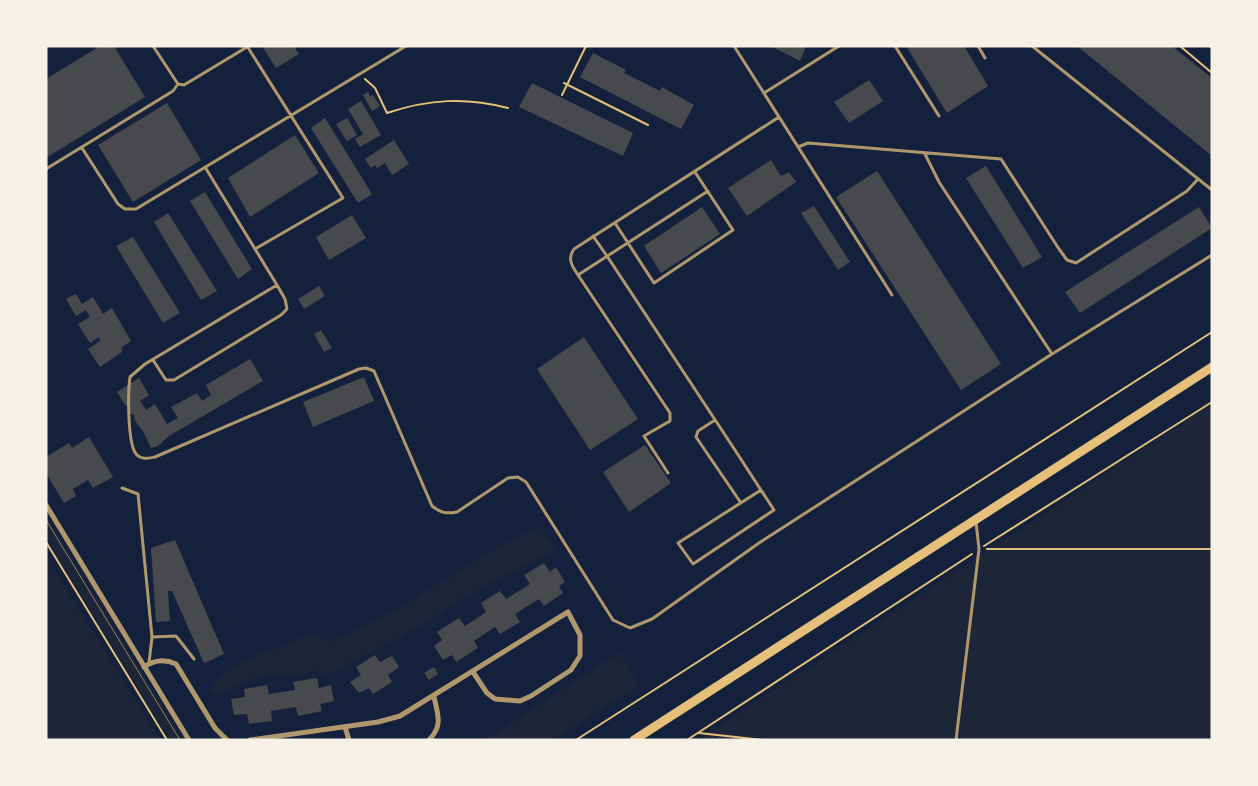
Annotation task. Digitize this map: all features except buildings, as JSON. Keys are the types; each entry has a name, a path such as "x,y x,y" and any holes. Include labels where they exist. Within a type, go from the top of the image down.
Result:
{"main road":[{"path":"634,740 1212,367"}],"street":[{"path":"46,505 189,740"},
{"path":"250,740 345,727 400,716 434,697 473,672 568,612 580,635 580,656 570,670 520,701 495,699 487,693 473,672"},
{"path":"144,667 150,663 168,660 181,668 216,728 227,740"},
{"path":"429,740 436,733 440,721 434,697"},
{"path":"345,727 349,740"}],"lane":[{"path":"153,46 178,84 184,85 247,46 343,198 255,249"},
{"path":"82,148 118,204 125,209 136,209 290,114 406,46"},
{"path":"734,46 892,295"},
{"path":"764,93 839,46"},
{"path":"895,46 939,116"},
{"path":"978,46 985,58"},
{"path":"1032,46 1212,190"},
{"path":"1039,51 1043,46"},
{"path":"46,168 82,148 173,91 178,84"},
{"path":"668,473 644,436 670,422 670,413 578,275 571,263 570,255 574,249 779,117"},
{"path":"798,147 808,143 1001,159 1067,260 1076,263 1186,191 1198,179"},
{"path":"924,154 940,182 1052,354"},
{"path":"153,360 166,380 174,380 273,320 287,309 277,285 205,167"},
{"path":"615,223 654,283 733,230 694,172"},
{"path":"578,275 708,192"},
{"path":"594,236 607,256 715,420 761,490 774,510 693,564 678,543 761,490"},
{"path":"277,285 153,360 130,377 133,450 138,457 146,459 156,457 359,369 366,368 374,371 432,506 440,512 448,514 458,512 508,478 518,477 526,482 613,620 630,628 652,619 759,543 1052,354 1212,255"},
{"path":"715,420 698,431 696,437 741,503"},
{"path":"122,488 138,494 152,637 150,663"},
{"path":"956,740 979,549 976,521"},
{"path":"152,637 176,636 194,660"}],"path":[{"path":"562,95 586,46"},
{"path":"1180,46 1212,72"},
{"path":"359,74 375,88 387,113 419,103 459,100 482,101 508,108"},
{"path":"564,83 648,125"},
{"path":"576,740 1212,332"},
{"path":"687,740 979,549 1212,402"},
{"path":"46,542 167,740"},
{"path":"979,549 1212,549"},
{"path":"698,733 763,740"}],"shaded area":[{"path":"1212,404 1212,740 697,740"},
{"path":"46,516 183,740 170,740 46,537"},
{"path":"541,527 556,550 473,593 403,636 328,675 315,671 297,675 269,675 248,681 218,695 211,689 217,680 227,672 255,656 272,649 312,634 328,641 340,638 393,611 503,544"},
{"path":"46,556 161,740 46,740"},
{"path":"620,652 636,678 637,687 552,740 485,740"}],"tram line":[{"path":"46,520 180,740"}]}
